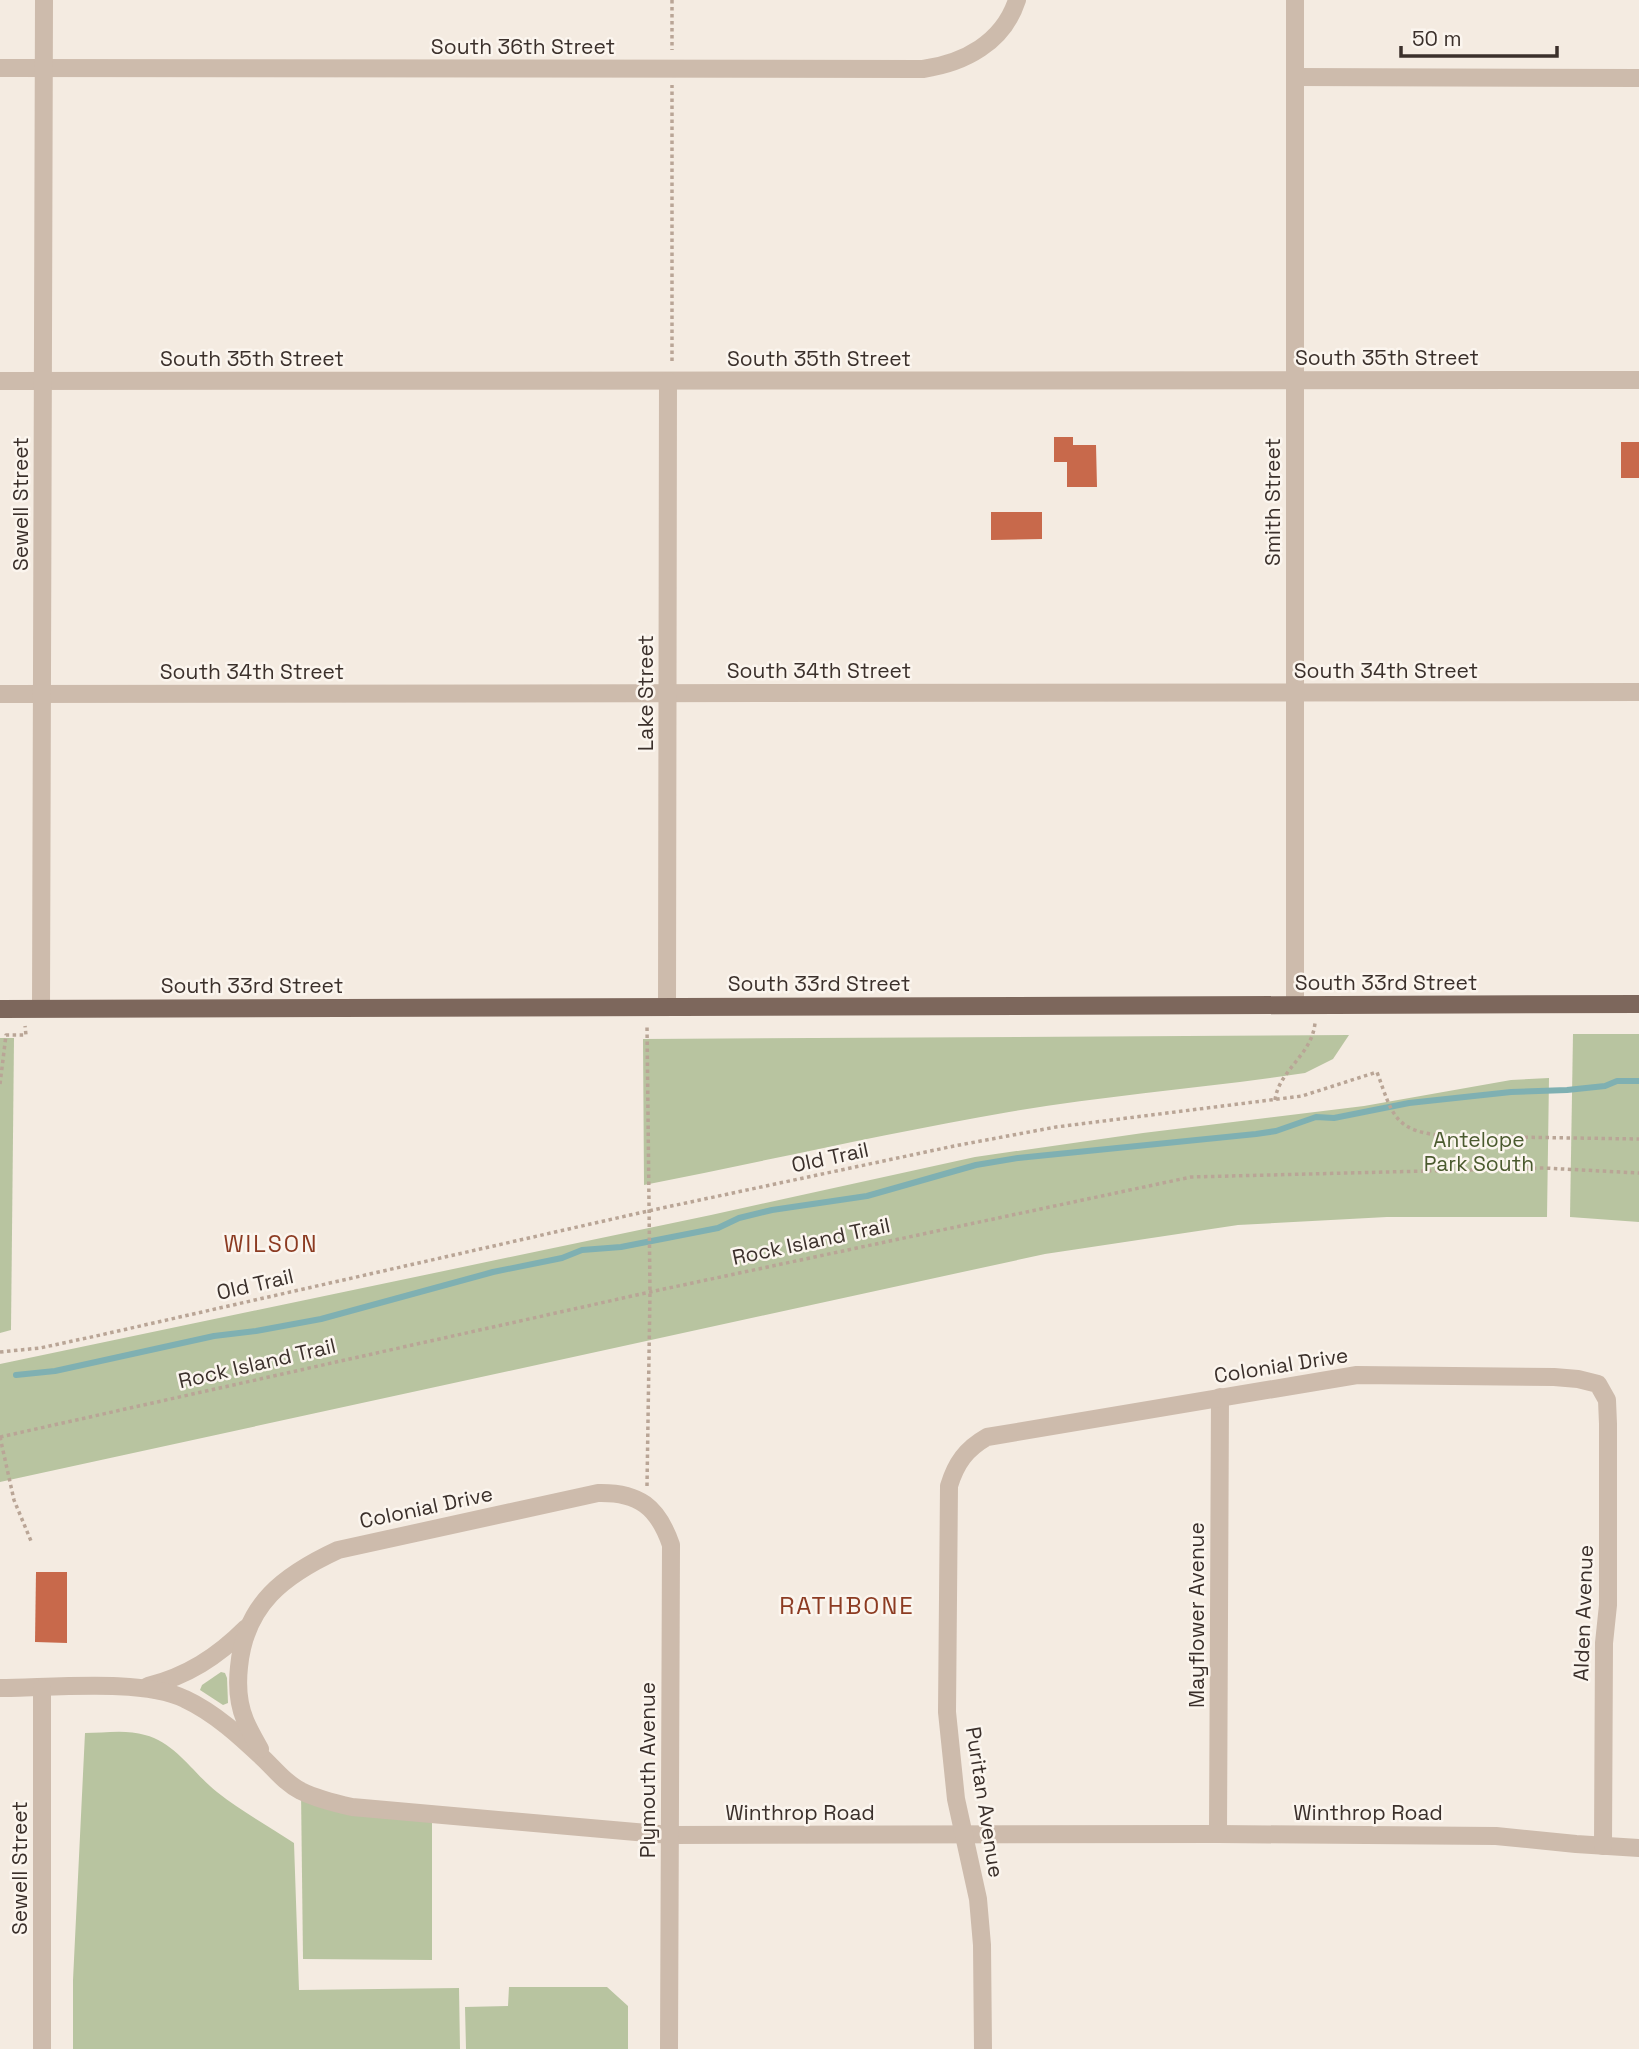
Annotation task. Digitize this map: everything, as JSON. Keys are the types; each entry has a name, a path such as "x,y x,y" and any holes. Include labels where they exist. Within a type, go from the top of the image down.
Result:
{"main road":[{"name":"South 33rd Street","path":"0,1009 1639,1004"}],"street":[{"name":"Sewell Street","path":"33,1009 43,694 44,0"},
{"name":"South 36th Street","path":"0,68 923,69 965,59 982,48 1000,31 1017,0"},
{"name":"Smith Street","path":"1294,1005 1295,0"},
{"path":"1295,77 1639,78"},
{"name":"South 35th Street","path":"0,382 1639,380"},
{"name":"Lake Street","path":"667,1006 670,381"},
{"name":"South 34th Street","path":"0,694 1639,692"},
{"name":"Colonial Drive","path":"974,1444 999,1433 1357,1375 1554,1377 1598,1384"},
{"name":"Alden Avenue","path":"1598,1384 1607,1400 1608,1423 1608,1605 1604,1643 1603,1846"},
{"name":"Mayflower Avenue","path":"1218,1834 1220,1397"},
{"name":"Puritan Avenue","path":"974,1444 959,1460 949,1486 947,1713 956,1799 979,1911 982,1945 982,2049"},
{"name":"Colonial Drive","path":"266,1762 244,1719 237,1687 240,1653 257,1608 274,1589 312,1562 338,1550 598,1493 618,1493 644,1504"},
{"name":"Plymouth Avenue","path":"644,1504 664,1525 671,1545 669,2049"},
{"name":"Colonial Drive","path":"143,1688 166,1682 205,1663 225,1649 248,1626"},
{"name":"Winthrop Road","path":"0,1688 143,1688 185,1698 229,1727 281,1778 300,1791 352,1807 670,1835 1496,1836 1639,1847"},
{"name":"Sewell Street","path":"42,2049 43,1688"}],"path":[{"path":"670,381 672,0"},
{"path":"1275,1100 1277,1086 1304,1053 1314,1032 1317,1005"},
{"path":"644,1504 650,1292 647,1007"},
{"path":"0,1084 6,1035 26,1035 33,1009"},
{"name":"Old Trail","path":"0,1352 40,1348 648,1211 1056,1127 1303,1096 1377,1072 1396,1117 1407,1128 1423,1134 1639,1139"},
{"name":"Rock Island Trail","path":"0,1437 650,1292 1191,1177 1544,1168 1639,1173"},
{"path":"0,1437 13,1500 31,1541"}],"green space":[{"name":"Antelope Park South","path":"1573,1034 1639,1034 1639,1222 1570,1217"},
{"path":"1349,1035 1333,1059 1305,1073 1009,1112 644,1185 643,1039"},
{"path":"0,1038 14,1038 11,1330 0,1333"},
{"name":"Antelope Park South","path":"1549,1078 1547,1217 1387,1217 1238,1225 1045,1254 0,1482 0,1364 975,1157 1364,1106 1511,1080"},
{"path":"221,1672 225,1673 227,1678 228,1703 223,1705 200,1690 202,1685"},
{"path":"130,1732 156,1739 175,1752 226,1799 294,1843 299,1990 459,1988 460,2049 73,2049 73,1980 85,1733"},
{"path":"301,1791 432,1815 432,1960 303,1959"},
{"path":"509,1987 607,1987 628,2006 628,2049 466,2049 465,2007 508,2006"}],"building":[{"path":"1054,437 1073,437 1073,445 1096,445 1097,487 1067,487 1067,462 1054,462"},
{"path":"1621,442 1639,442 1639,478 1621,478"},
{"path":"991,512 1042,512 1042,539 991,540"},
{"path":"36,1572 67,1572 67,1643 35,1642"}],"waterway":[{"path":"16,1375 55,1371 214,1336 321,1319 493,1272 562,1258 582,1250 621,1247 718,1228 739,1218 772,1210 867,1196 976,1165 1018,1158 1256,1134 1276,1131 1316,1117 1334,1118 1409,1103 1511,1092 1567,1090 1605,1086 1617,1081 1639,1081"}],"district":[{"name":"WILSON","path":"271,1244"},
{"name":"RATHBONE","path":"847,1605"}]}
